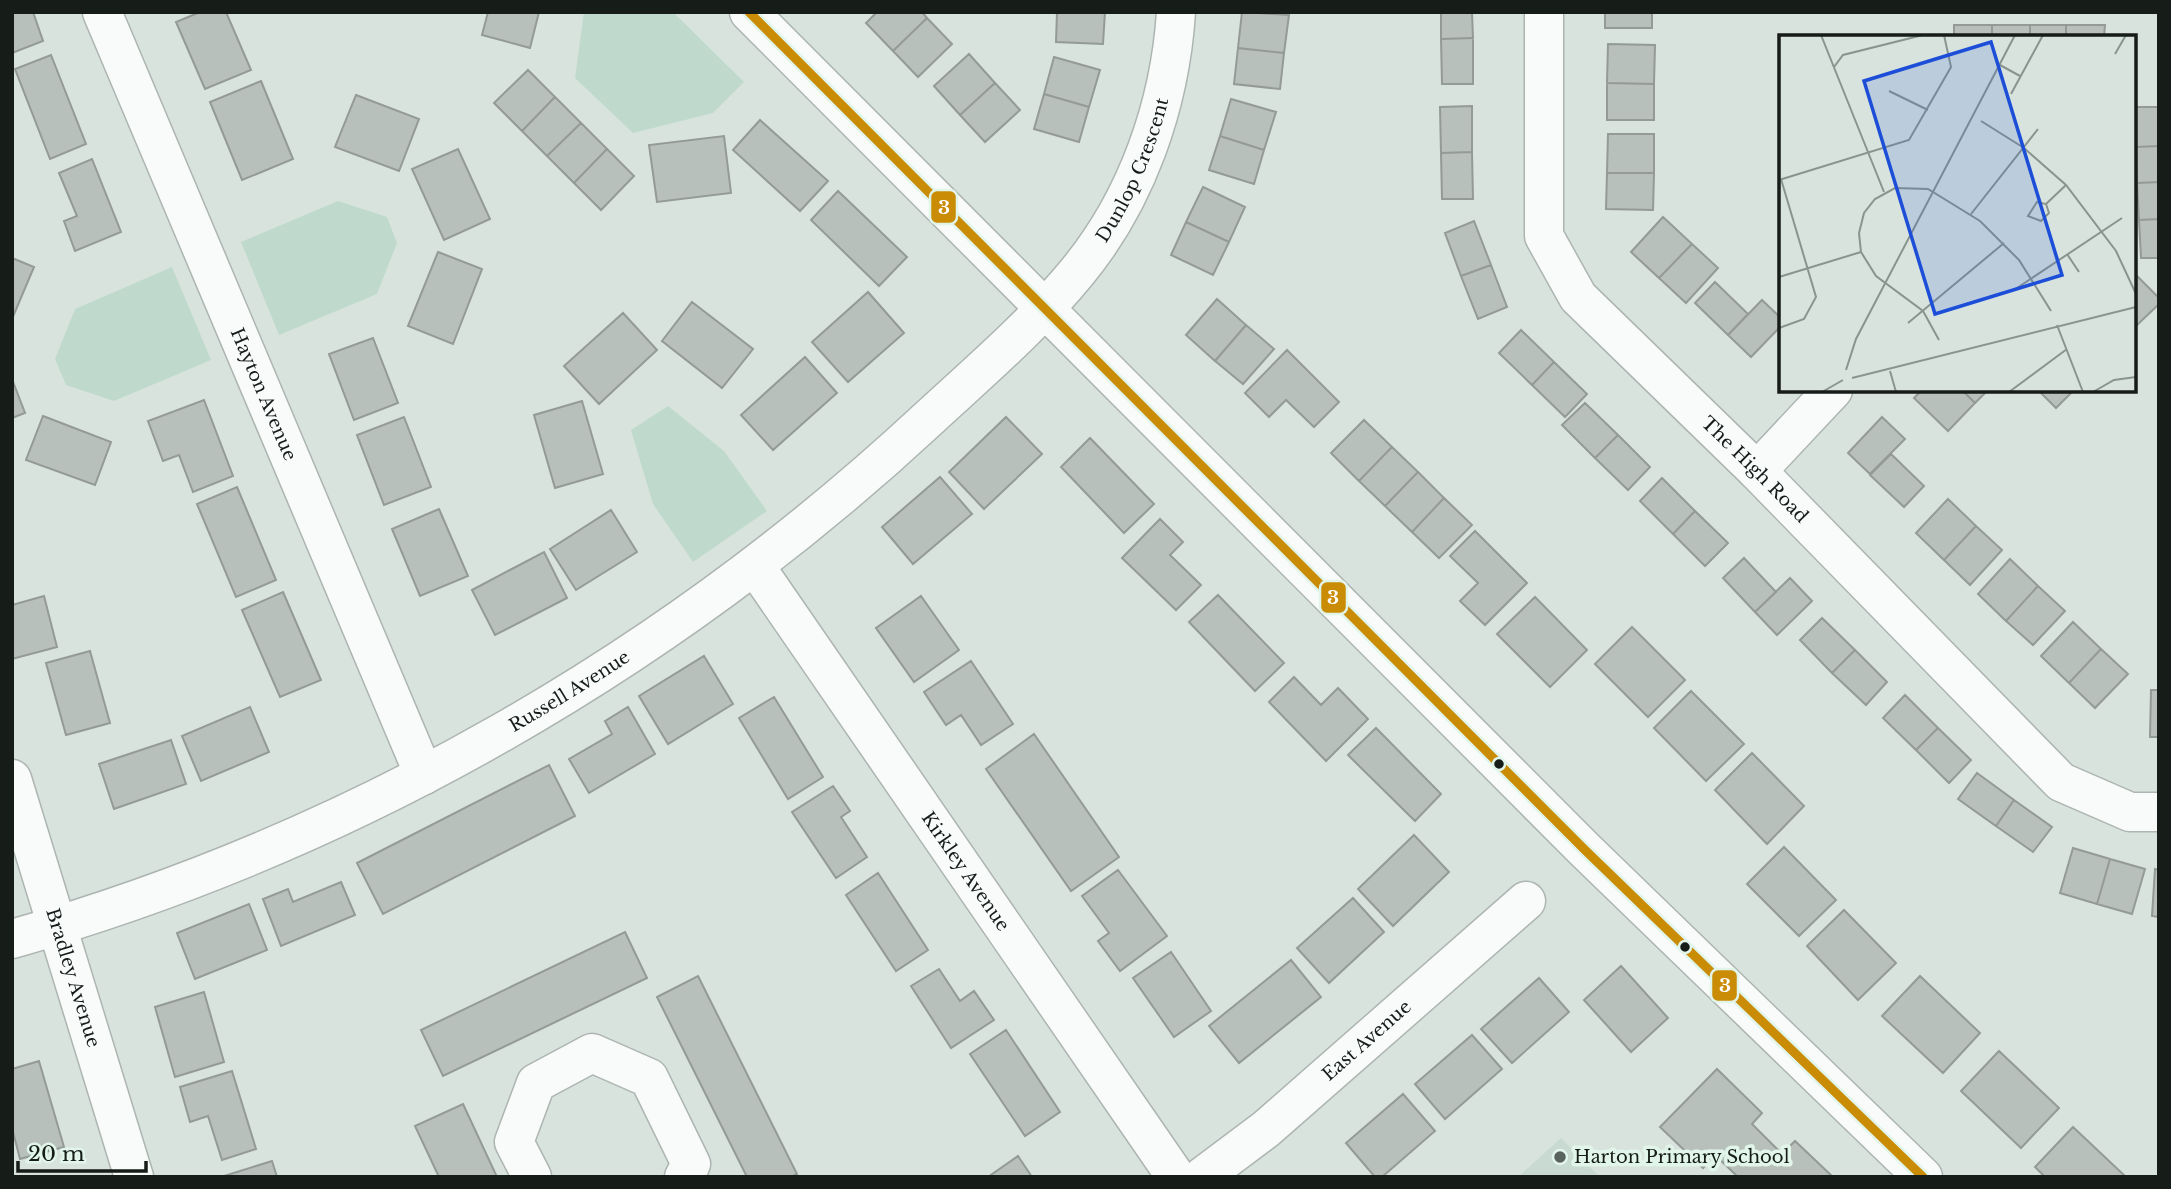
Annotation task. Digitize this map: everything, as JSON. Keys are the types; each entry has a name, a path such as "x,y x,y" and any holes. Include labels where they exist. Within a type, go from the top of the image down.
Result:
{"street":[{"name":"Hayton Avenue","path":"102,12 424,775"},
{"path":"749,12 1585,850 1923,1177"},
{"name":"Dunlop Crescent","path":"1045,308 1079,270 1108,228 1133,184 1152,136 1166,88 1176,12"},
{"name":"The High Road","path":"1544,12 1544,236 1578,297 1757,471 2061,782 2130,812 2159,812"},
{"name":"Russell Avenue","path":"12,939 151,895 335,819 424,775 594,678 755,566 894,451 1045,308"},
{"path":"1757,471 1831,392"},
{"name":"Kirkley Avenue","path":"755,566 1176,1177"},
{"name":"Bradley Avenue","path":"12,779 134,1177"},
{"name":"East Avenue","path":"1202,1177 1266,1129 1526,901"},
{"path":"532,1177 514,1142 536,1083 592,1053 649,1078 691,1164 684,1177"}],"shaded area":[{"path":"584,12 673,12 744,82 713,113 633,133 575,78"},
{"path":"338,201 387,217 397,243 377,294 279,335 241,242"},
{"path":"172,267 211,360 114,401 66,385 55,359 75,309"},
{"path":"668,406 724,451 767,511 693,562 653,504 631,430"},
{"name":"Harton Primary School","path":"1561,1138 1600,1177 1518,1177"}],"building":[{"path":"12,12 33,12 43,41 12,53"},
{"path":"200,12 226,12 251,70 205,89 176,22"},
{"path":"488,12 539,12 530,48 482,35"},
{"path":"877,12 922,12 927,18 893,51 866,23"},
{"path":"1057,12 1105,12 1103,44 1056,42"},
{"path":"1242,12 1289,15 1284,53 1238,48"},
{"path":"1441,12 1472,12 1473,38 1441,39"},
{"path":"1605,12 1652,12 1652,28 1605,28"},
{"path":"927,18 952,44 918,77 893,51"},
{"path":"1954,25 1992,25 1992,35 1954,35"},
{"path":"1992,25 2030,25 2030,35 1992,35"},
{"path":"2030,25 2066,25 2066,35 2030,35"},
{"path":"2066,25 2105,25 2104,35 2066,35"},
{"path":"1473,38 1473,84 1442,84 1441,39"},
{"path":"1608,44 1655,45 1654,84 1607,83"},
{"path":"1238,48 1284,53 1280,89 1234,84"},
{"path":"969,54 995,83 960,115 934,86"},
{"path":"51,55 86,144 50,159 15,69"},
{"path":"1054,57 1100,70 1089,107 1044,94"},
{"path":"528,70 555,97 522,131 494,103"},
{"path":"261,81 293,159 242,180 210,102"},
{"path":"995,83 1020,110 985,142 960,115"},
{"path":"1607,83 1654,84 1654,120 1607,120"},
{"path":"1044,94 1089,107 1079,142 1034,129"},
{"path":"356,95 419,119 399,171 335,147"},
{"path":"555,97 581,123 547,156 522,131"},
{"path":"1231,99 1276,112 1264,150 1220,136"},
{"path":"1472,106 1472,152 1441,153 1440,107"},
{"path":"2136,107 2159,107 2159,146 2136,147"},
{"path":"760,120 828,181 800,211 733,150"},
{"path":"581,123 607,149 574,183 547,156"},
{"path":"1608,134 1654,134 1654,173 1607,173"},
{"path":"724,136 731,193 657,202 649,145"},
{"path":"1220,136 1264,150 1254,184 1209,170"},
{"path":"2159,146 2159,182 2137,183 2136,147"},
{"path":"458,149 490,219 444,240 412,169"},
{"path":"607,149 634,176 601,210 574,183"},
{"path":"1472,152 1473,199 1442,199 1441,153"},
{"path":"92,159 121,232 75,251 64,221 77,216 59,173"},
{"path":"1607,173 1654,173 1653,210 1606,209"},
{"path":"2159,182 2159,219 2139,220 2137,183"},
{"path":"1203,187 1245,207 1229,242 1186,222"},
{"path":"838,191 907,257 879,286 811,220"},
{"path":"1663,217 1692,244 1659,278 1631,252"},
{"path":"2159,219 2159,258 2141,258 2139,220"},
{"path":"1474,221 1491,265 1461,276 1445,233"},
{"path":"1186,222 1229,242 1213,275 1171,255"},
{"path":"1692,244 1718,268 1686,303 1659,278"},
{"path":"438,252 482,269 453,344 408,326"},
{"path":"12,258 34,267 12,319"},
{"path":"1491,265 1507,307 1478,319 1461,276"},
{"path":"2136,275 2159,298 2159,304 2136,326"},
{"path":"1715,282 1748,314 1728,335 1695,303"},
{"path":"868,292 904,333 848,382 812,342"},
{"path":"1217,299 1246,325 1215,361 1186,335"},
{"path":"1762,300 1779,316 1779,328 1751,357 1728,335"},
{"path":"692,302 753,349 722,388 662,341"},
{"path":"623,313 657,350 599,404 564,366"},
{"path":"1246,325 1274,349 1243,384 1215,361"},
{"path":"1521,330 1554,362 1532,385 1499,353"},
{"path":"373,338 398,403 354,420 329,354"},
{"path":"1287,350 1339,402 1314,427 1286,400 1269,417 1245,393"},
{"path":"805,357 837,393 773,450 741,415"},
{"path":"1554,362 1587,394 1565,417 1532,385"},
{"path":"12,379 25,413 12,418"},
{"path":"1920,392 1964,392 1975,403 1948,431 1914,398"},
{"path":"1964,392 1986,392 1975,403"},
{"path":"2040,392 2072,392 2056,408"},
{"path":"204,400 233,476 193,492 179,455 163,461 148,421"},
{"path":"582,401 603,474 555,488 534,415"},
{"path":"1585,403 1618,435 1595,458 1562,425"},
{"path":"43,416 111,442 95,485 26,460"},
{"path":"404,417 431,487 384,505 357,435"},
{"path":"1006,417 1042,454 984,509 949,472"},
{"path":"1882,417 1905,439 1870,474 1848,453"},
{"path":"1364,420 1392,447 1359,481 1331,453"},
{"path":"1618,435 1650,467 1628,490 1595,458"},
{"path":"1090,438 1154,504 1124,533 1061,467"},
{"path":"1392,447 1418,472 1385,506 1359,481"},
{"path":"1891,454 1924,486 1904,507 1870,475"},
{"path":"1418,472 1444,498 1412,532 1385,506"},
{"path":"940,477 972,514 913,564 882,527"},
{"path":"1662,478 1695,511 1673,534 1640,501"},
{"path":"237,487 276,580 236,597 197,504"},
{"path":"1444,498 1472,525 1439,558 1412,532"},
{"path":"1948,499 1976,526 1944,560 1916,533"},
{"path":"439,509 468,576 420,596 392,529"},
{"path":"611,510 637,552 576,590 550,549"},
{"path":"1695,511 1728,543 1705,566 1673,534"},
{"path":"1160,519 1183,542 1170,555 1201,585 1176,610 1122,558"},
{"path":"1976,526 2002,550 1970,585 1944,560"},
{"path":"1475,531 1527,583 1485,625 1460,601 1478,583 1450,556"},
{"path":"544,552 567,598 495,635 472,590"},
{"path":"1744,558 1776,592 1755,612 1723,578"},
{"path":"2010,559 2038,586 2006,621 1978,594"},
{"path":"1790,578 1812,601 1777,635 1755,612"},
{"path":"2038,586 2065,611 2033,645 2006,621"},
{"path":"283,592 321,680 280,697 242,610"},
{"path":"1218,595 1284,663 1255,691 1189,622"},
{"path":"44,596 57,647 12,659 12,605"},
{"path":"921,596 959,650 914,682 876,628"},
{"path":"1535,597 1587,650 1550,687 1497,634"},
{"path":"1822,618 1855,650 1832,673 1800,640"},
{"path":"2073,622 2101,649 2069,683 2041,656"},
{"path":"1632,627 1685,680 1648,717 1595,664"},
{"path":"2101,649 2128,674 2095,708 2069,683"},
{"path":"1855,650 1887,682 1866,705 1832,673"},
{"path":"90,651 110,723 66,735 46,663"},
{"path":"704,656 733,704 668,744 639,696"},
{"path":"971,661 1013,724 981,745 961,715 946,725 924,692"},
{"path":"1294,677 1321,705 1338,688 1368,719 1326,761 1269,702"},
{"path":"2151,690 2159,690 2159,737 2150,737"},
{"path":"1691,691 1744,744 1706,781 1654,728"},
{"path":"1905,695 1938,728 1916,750 1883,718"},
{"path":"774,697 823,777 788,799 739,718"},
{"path":"250,707 269,752 201,781 182,736"},
{"path":"628,707 655,754 589,793 569,759 612,734 605,721"},
{"path":"1376,728 1441,794 1415,821 1348,755"},
{"path":"1938,728 1971,760 1949,783 1916,750"},
{"path":"1034,734 1119,857 1071,891 986,769"},
{"path":"171,740 186,784 114,809 99,764"},
{"path":"1752,753 1804,806 1767,844 1715,790"},
{"path":"549,765 575,816 383,914 357,863"},
{"path":"1977,773 2014,800 1996,826 1958,799"},
{"path":"833,786 850,811 841,817 867,857 836,878 792,812"},
{"path":"2014,800 2052,827 2033,852 1996,826"},
{"path":"1414,835 1449,872 1393,926 1358,889"},
{"path":"1784,847 1836,900 1799,936 1747,884"},
{"path":"2073,848 2110,859 2097,904 2060,893"},
{"path":"2110,859 2145,869 2132,914 2097,904"},
{"path":"2155,869 2159,870 2159,917 2152,916"},
{"path":"1118,870 1167,936 1120,971 1098,941 1109,933 1082,896"},
{"path":"878,873 928,950 896,971 846,895"},
{"path":"341,882 355,915 281,946 263,899 288,889 293,902"},
{"path":"1353,898 1384,932 1329,983 1297,948"},
{"path":"249,904 267,950 195,979 177,933"},
{"path":"1844,910 1896,963 1858,1000 1807,946"},
{"path":"625,932 647,978 443,1076 421,1030"},
{"path":"1171,952 1211,1011 1174,1037 1133,978"},
{"path":"1291,960 1321,997 1239,1063 1209,1026"},
{"path":"1621,966 1668,1018 1631,1052 1584,1000"},
{"path":"939,969 960,1001 974,991 994,1020 951,1048 911,986"},
{"path":"698,976 797,1174 791,1177 747,1177 657,997"},
{"path":"1920,976 1980,1033 1943,1073 1882,1016"},
{"path":"1539,978 1569,1012 1512,1063 1481,1029"},
{"path":"204,992 224,1062 175,1077 155,1007"},
{"path":"1006,1030 1060,1112 1025,1136 970,1054"},
{"path":"1472,1035 1502,1069 1445,1119 1415,1084"},
{"path":"1999,1051 2059,1108 2021,1148 1961,1091"},
{"path":"39,1061 64,1147 20,1159 12,1128 12,1069"},
{"path":"1717,1069 1762,1113 1752,1124 1782,1154 1795,1141 1833,1177 1738,1177 1715,1155 1703,1168 1660,1127"},
{"path":"232,1071 256,1149 222,1160 208,1116 190,1122 180,1087"},
{"path":"1403,1094 1435,1131 1382,1177 1375,1177 1346,1143"},
{"path":"463,1104 497,1177 439,1177 415,1126"},
{"path":"2073,1127 2126,1177 2045,1177 2035,1167"},
{"path":"1018,1156 1032,1177 988,1177"},
{"path":"272,1161 277,1177 224,1177 224,1176"}],"transit line":[{"name":"3","path":"749,12 1585,850 1923,1177"}],"place":[{"name":"Harton Primary School","path":"1560,1157"}]}
